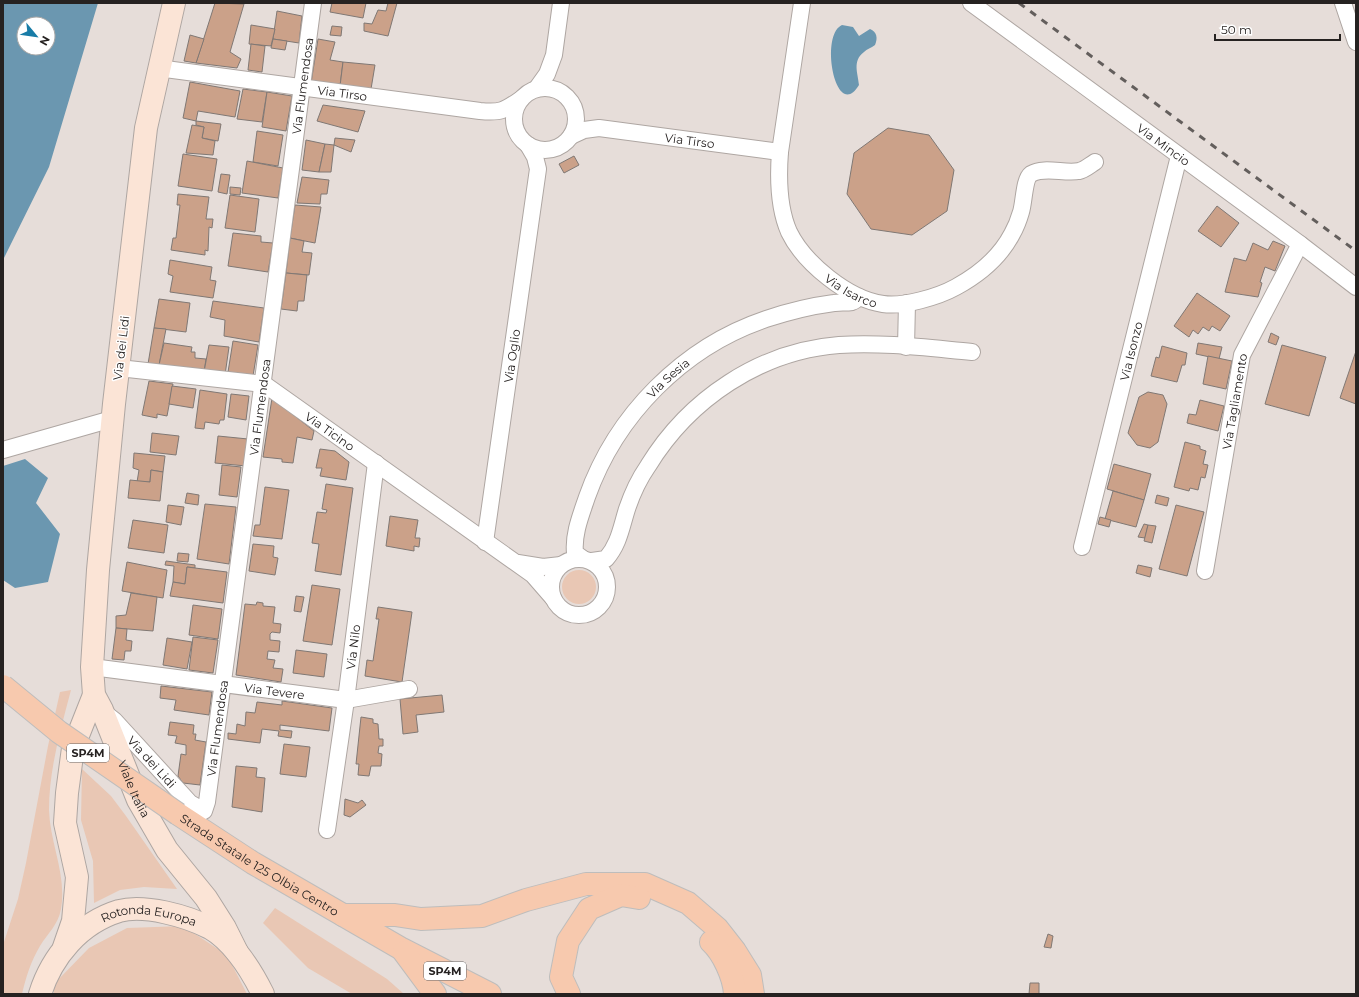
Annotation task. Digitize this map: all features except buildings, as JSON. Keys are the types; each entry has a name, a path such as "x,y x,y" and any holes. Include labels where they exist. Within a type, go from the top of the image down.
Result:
{"main road":[{"name":"Via dei Lidi","path":"98,703 92,667 98,570 112,424 146,128 158,68 174,3"},
{"name":"Strada Statale 125 Olbia Centro","path":"3,686 59,732 253,863 400,948 490,994"},
{"path":"64,947 73,921 77,877 65,823 73,748 98,703"},
{"name":"Viale Italia","path":"98,703 138,800 151,825 167,850 206,898 225,928 237,952"},
{"path":"343,915 395,915 421,919 482,916 526,900 586,884 645,884 688,903 717,928 735,951 750,974 754,994"},
{"path":"569,994 561,977 568,941 589,909 621,895 651,900 681,913 719,949 735,986 735,994"},
{"name":"Rotonda Europa","path":"39,994 50,968 64,947 95,922 120,911 147,910 178,914 211,929 237,952 263,994"},
{"path":"400,948 435,994"}],"street":[{"name":"Via Flumendosa","path":"204,810 207,802 264,384 314,3"},
{"path":"537,88 547,74 554,55 561,3"},
{"name":"Via Isarco","path":"802,3 780,152 778,176 780,196 790,233 803,252 821,271 839,286 859,297 883,304 907,304 954,288 973,277 998,254 1012,234 1019,218 1027,180 1031,175 1039,172 1080,171 1095,162"},
{"name":"Via Mincio","path":"971,3 1300,244 1356,288"},
{"path":"1343,3 1356,42"},
{"path":"554,55 556,76 560,91"},
{"name":"Via Tirso","path":"158,68 480,111"},
{"path":"480,111 497,112 509,107 528,92 537,88 548,88 560,91 567,97 573,106 576,115 575,125 571,136"},
{"path":"521,99 515,108 515,128 520,138 528,145 538,150 549,150 560,146 571,136 584,130 599,128"},
{"path":"480,111 504,120 515,128"},
{"path":"576,115 586,124 599,128"},
{"name":"Via Tirso","path":"599,128 780,152"},
{"path":"528,145 535,158 538,169"},
{"path":"538,169 549,150"},
{"name":"Via Isonzo","path":"1082,547 1179,156"},
{"name":"Via Oglio","path":"485,542 538,169"},
{"name":"Via Tagliamento","path":"1205,571 1242,355 1300,244"},
{"name":"Via Sesia","path":"587,560 575,553 574,541 581,514 602,463 632,415 659,384 685,362 734,331 767,319 801,310 834,303 854,302 859,297"},
{"path":"906,347 907,304"},
{"path":"515,562 543,567 561,565 574,559 606,559 617,543 635,488 659,448 682,421 700,404 722,387 766,363 813,349 865,344 972,352"},
{"name":"Via Ticino","path":"119,368 264,384 533,575 553,598"},
{"path":"3,450 105,421 112,424"},
{"name":"Via Nilo","path":"327,830 346,700 376,463"},
{"path":"561,565 555,572 552,580 551,589 553,598 561,608 573,614 590,613 598,608 604,601 607,592 607,583 605,574 600,567 587,560"},
{"name":"Via Tevere","path":"92,667 346,700 409,689"},
{"name":"Via dei Lidi","path":"98,703 190,803 204,810"}],"shaded area":[{"path":"576,570 582,570 586,571 593,577 596,587 595,594 589,601 582,604 576,604 572,603 565,597 562,590 562,584 563,580 569,573"},
{"path":"71,690 53,764 49,810 52,835 62,884 60,915 34,957 22,994 3,994 3,945 18,899 60,692"},
{"path":"82,769 111,796 177,889 144,887 120,890 94,903 93,861 81,820"},
{"path":"275,908 387,979 404,994 352,994 308,968 263,923"},
{"path":"183,926 227,955 247,994 54,994 54,984 89,948 127,928"}],"water":[{"path":"3,3 98,3 49,167 3,260"},
{"path":"842,25 853,27 859,36 870,29 874,32 877,38 875,45 865,51 858,59 857,67 859,85 851,94 843,93 837,85 833,73 831,58 835,32"},
{"path":"25,459 48,478 36,503 60,534 48,582 15,588 3,580 3,466"}],"railway":[{"path":"1019,3 1356,251"}]}
